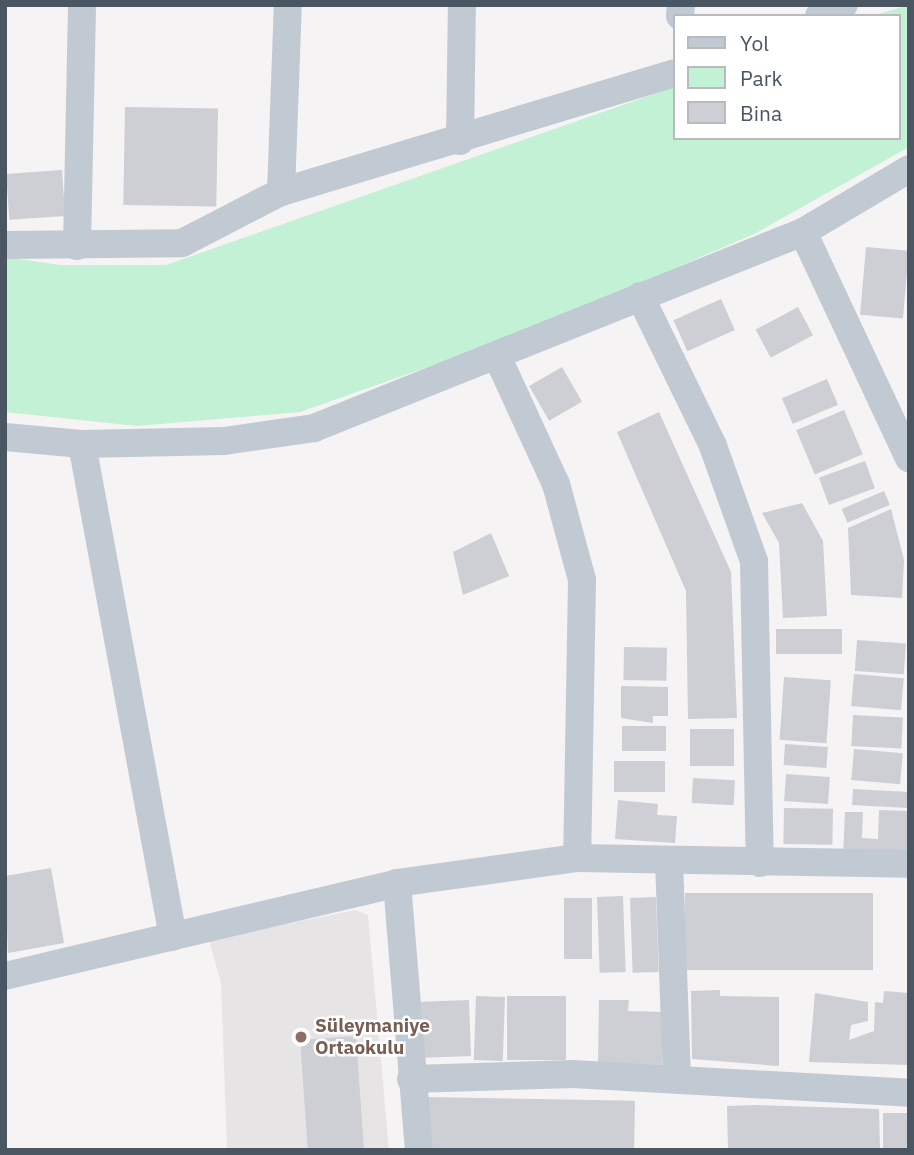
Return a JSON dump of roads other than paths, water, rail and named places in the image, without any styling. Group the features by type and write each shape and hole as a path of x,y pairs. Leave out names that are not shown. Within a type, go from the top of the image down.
{"street":[{"path":"77,246 82,5"},
{"path":"281,192 288,5"},
{"path":"460,141 462,5"},
{"path":"824,14 844,5"},
{"path":"5,245 182,243 281,192 460,141 673,73"},
{"path":"5,437 82,444 225,441 314,428 803,232 909,169"},
{"path":"803,232 909,458"},
{"path":"640,296 713,446 754,561 760,863"},
{"path":"497,356 556,484 582,580 577,858"},
{"path":"82,444 173,937"},
{"path":"5,976 397,883 577,858 909,864"},
{"path":"669,861 677,1080"},
{"path":"397,883 411,1079 419,1150"},
{"path":"411,1079 573,1074 909,1093"}],"place":[{"name":"Süleymaniye Ortaokulu","path":"301,1037"}]}
